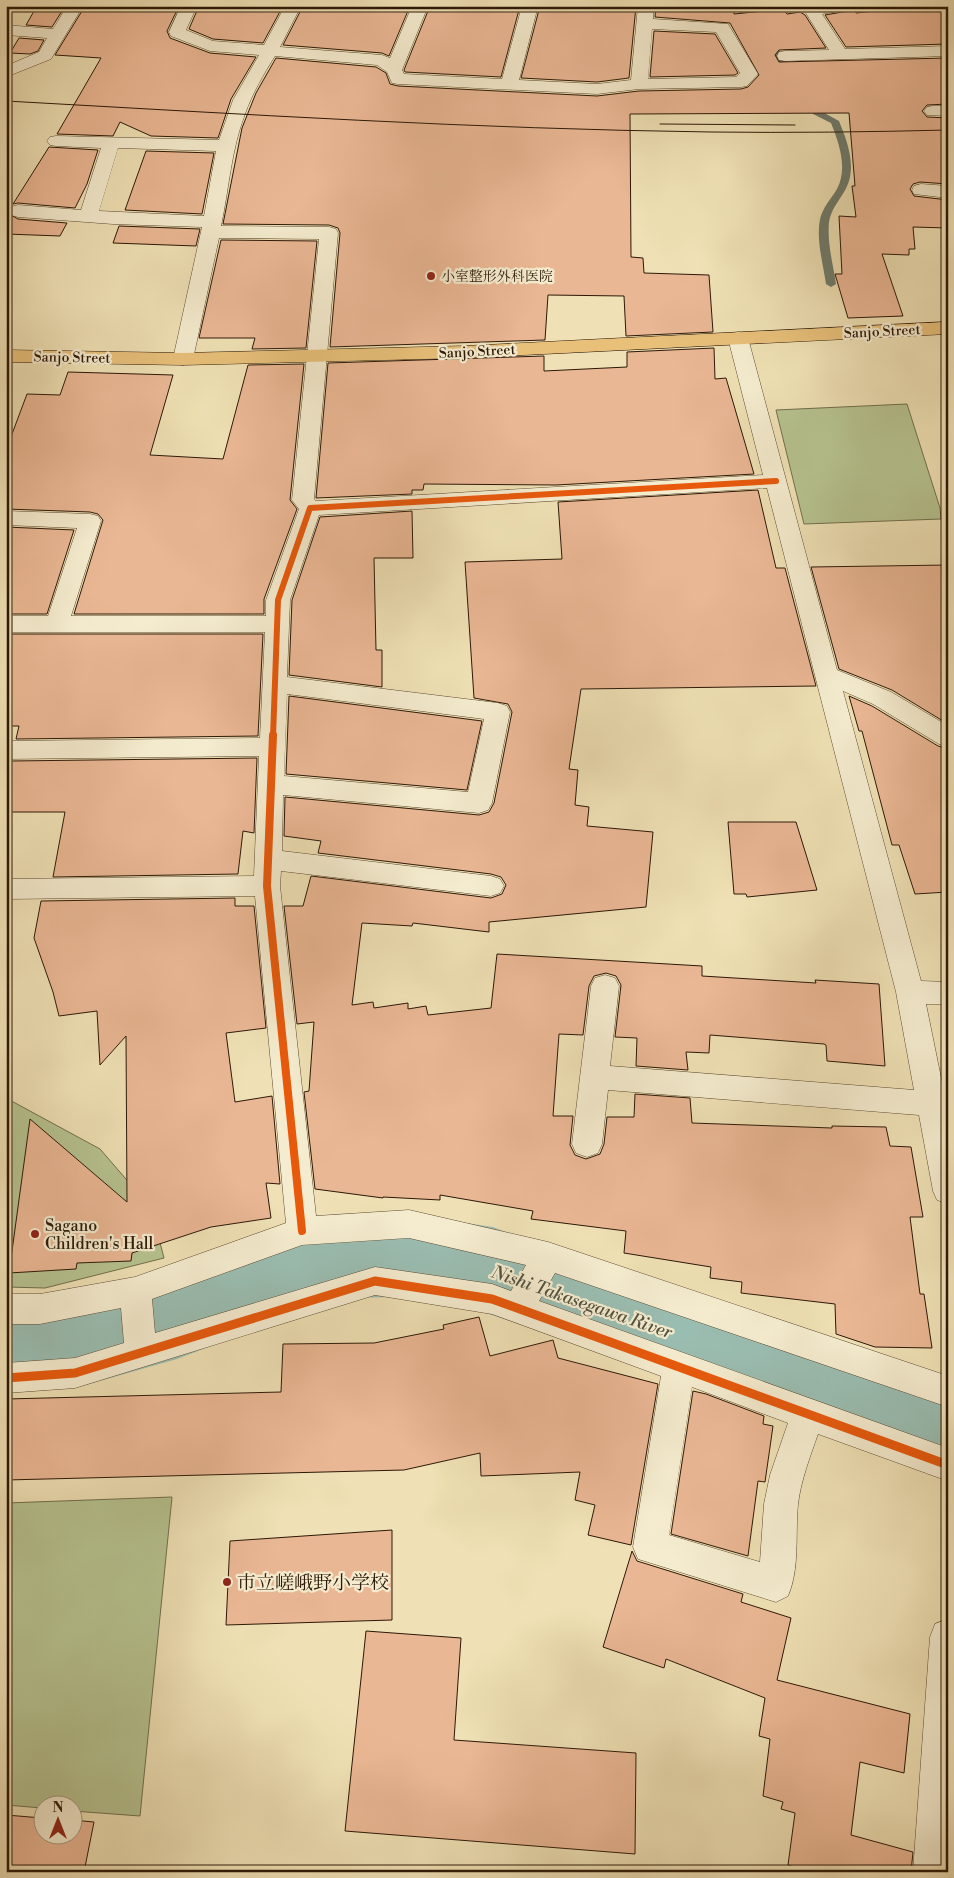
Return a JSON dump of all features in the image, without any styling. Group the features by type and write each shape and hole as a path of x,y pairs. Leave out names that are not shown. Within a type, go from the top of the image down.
{"main road":[{"name":"Sanjo Street","path":"6,356 183,359 317,357 464,352 948,328"}],"street":[{"path":"6,72 45,55 75,6"},
{"path":"189,6 177,32 210,46 382,60 394,70 398,79 597,88 639,84 741,82 749,74 722,27 644,24"},
{"path":"183,359 211,227 225,146 239,106 268,51 286,23 292,6"},
{"path":"394,70 420,6"},
{"path":"509,85 530,6"},
{"path":"639,84 646,6"},
{"path":"838,53 812,10 844,6"},
{"path":"6,30 58,34"},
{"path":"784,56 948,51"},
{"path":"56,141 225,146"},
{"path":"88,216 111,142"},
{"path":"921,190 948,192"},
{"path":"18,211 211,227 329,233 303,500 310,508"},
{"path":"738,338 910,992 948,1191"},
{"path":"310,508 776,481"},
{"path":"302,1231 267,886 278,600 310,508"},
{"path":"6,518 90,521 57,624"},
{"path":"6,624 277,624"},
{"path":"827,675 882,698 948,738"},
{"path":"271,784 480,803 498,712 275,684"},
{"path":"6,750 272,747"},
{"path":"268,859 491,886"},
{"path":"6,889 267,886"},
{"path":"588,1144 605,986"},
{"path":"910,992 948,993"},
{"path":"595,1077 932,1104"},
{"path":"6,1309 40,1309 135,1291 302,1231 409,1224 548,1256 948,1392"},
{"path":"518,1308 548,1256"},
{"path":"6,1378 75,1373 375,1281 492,1298 948,1465"},
{"path":"135,1291 140,1352"},
{"path":"679,1367 650,1547 776,1584 783,1494 787,1475 808,1414"},
{"path":"932,1872 948,1637"}],"green space":[{"path":"907,404 940,508 941,519 804,524 776,410"},
{"path":"6,1098 100,1149 151,1208 164,1258 45,1288 6,1287"},
{"path":"172,1497 140,1816 82,1812 82,1796 32,1796 32,1807 6,1805 6,1503"}],"building":[{"path":"37,6 65,6 52,27 26,25"},
{"path":"85,6 179,6 167,31 170,38 210,53 256,57 231,99 218,138 151,136 120,122 113,136 57,134 101,58 55,55"},
{"path":"199,6 283,6 263,43 213,39 189,29"},
{"path":"303,6 410,6 389,56 382,53 283,45"},
{"path":"430,6 520,6 501,77 405,72 404,70"},
{"path":"540,6 636,6 629,78 597,82 521,78"},
{"path":"656,6 734,7 734,14 783,9 787,14 800,12 805,15 826,48 779,50 775,55 779,62 948,58 948,104 927,105 922,111 927,117 948,118 948,184 920,182 913,184 910,189 914,196 948,200 948,228 913,227 915,249 909,249 909,255 882,254 903,316 848,318 835,274 842,274 839,216 856,217 852,186 855,186 849,113 630,114 631,257 643,258 644,273 709,275 713,332 626,336 624,296 548,295 545,340 330,347 340,233 338,228 329,225 223,224 242,128 256,93 276,58 376,67 386,73 390,84 398,86 597,96 639,91 741,89 748,87 759,75 730,23 655,17"},
{"path":"920,6 948,6 948,44 846,47 825,15 854,10 856,13"},
{"path":"654,31 715,34 738,73 735,75 650,77"},
{"path":"19,38 44,40 38,51 30,54 10,53"},
{"path":"49,147 98,150 87,184 75,208 13,204"},
{"path":"146,151 214,153 202,214 125,210"},
{"path":"9,214 18,219 67,223 60,236 6,234 6,220"},
{"path":"119,226 200,229 196,246 113,243"},
{"path":"221,240 317,241 306,348 252,349 255,338 199,338"},
{"path":"714,348 715,379 726,378 754,474 556,485 424,484 423,490 412,490 412,494 316,498 328,363 544,356 544,371 627,367 627,352"},
{"path":"304,364 290,500 297,509 264,599 264,614 74,614 103,520 98,514 90,512 6,509 6,450 27,394 60,395 68,372 173,375 150,455 223,459 248,365"},
{"path":"758,490 776,568 785,568 816,686 581,689 569,769 578,770 575,805 589,807 587,826 653,832 646,907 489,922 489,932 413,923 412,926 362,923 352,1005 373,1002 374,1008 408,1003 408,1009 426,1006 428,1015 491,1008 497,954 702,966 702,976 816,983 815,980 879,984 885,1066 827,1061 826,1045 824,1044 710,1035 709,1053 686,1052 688,1070 636,1066 637,1038 615,1037 621,985 616,976 606,973 594,976 589,986 583,1035 559,1034 553,1116 573,1116 570,1145 575,1155 586,1159 600,1154 604,1144 607,1117 634,1117 635,1094 690,1098 692,1123 832,1128 832,1126 886,1127 890,1146 911,1147 923,1217 910,1217 920,1294 924,1294 932,1348 875,1347 836,1334 835,1304 741,1293 742,1282 710,1278 711,1267 624,1253 626,1231 531,1219 533,1211 440,1195 440,1200 383,1198 315,1189 304,1092 309,1091 314,1022 297,1024 284,906 303,906 311,876 491,898 502,894 506,885 501,877 491,874 318,853 321,841 284,836 285,797 479,815 489,812 494,803 512,712 508,704 474,698 465,562 562,559 558,502"},
{"path":"412,511 413,558 374,558 376,650 382,650 382,687 289,675 292,600 320,517"},
{"path":"6,527 74,530 47,614 6,614"},
{"path":"948,565 948,724 892,690 839,669 811,567"},
{"path":"6,634 263,634 258,736 16,739 19,726 6,726"},
{"path":"289,696 482,721 467,790 286,774"},
{"path":"849,696 872,706 938,746 948,749 948,892 915,894 899,845 892,845 862,731 859,731"},
{"path":"257,758 254,833 243,831 238,874 53,877 65,812 6,812 6,784 11,761"},
{"path":"728,822 796,822 817,890 747,897 746,894 734,894"},
{"path":"235,898 235,906 254,906 266,1028 226,1033 235,1102 272,1096 280,1184 266,1183 271,1218 211,1227 132,1253 131,1261 77,1263 76,1269 9,1273 30,1119 127,1202 126,1036 100,1065 97,1011 59,1016 53,992 34,938 41,901"},
{"path":"479,1317 490,1356 553,1340 558,1358 658,1384 631,1545 588,1535 595,1505 575,1500 580,1472 481,1476 480,1453 404,1470 6,1480 6,1399 281,1392 283,1344 374,1343 444,1329 443,1325"},
{"path":"693,1391 764,1416 763,1424 773,1426 765,1482 758,1481 748,1556 671,1534"},
{"path":"392,1530 392,1620 226,1625 230,1541"},
{"path":"632,1551 637,1561 743,1594 741,1602 791,1618 777,1680 910,1714 904,1773 860,1762 851,1835 913,1852 911,1872 811,1872 788,1865 795,1813 781,1809 783,1802 763,1796 770,1739 759,1736 765,1698 666,1659 664,1668 603,1647"},
{"path":"366,1631 461,1638 454,1740 636,1753 635,1854 345,1831"},
{"path":"6,1815 32,1817 32,1846 82,1846 82,1821 94,1822 84,1872 6,1872"}],"waterway":[{"path":"739,6 751,25 788,66 794,76"},
{"path":"808,99 816,112 835,121 846,154 847,172 845,180 829,208 824,222 824,240 831,284"},
{"name":"Nishi Takasegawa River","path":"6,1343 75,1343 177,1315 335,1256 398,1255 493,1270 509,1279 574,1298 948,1426"}],"tram line":[{"path":"6,101 535,128 741,132 948,130"},
{"path":"660,124 795,125"}],"cycle path":[{"path":"302,1231 267,886 278,600 310,508 776,481"},
{"path":"6,1378 75,1373 375,1281 492,1299 948,1465"}],"place":[{"name":"小室整形外科医院","path":"431,276"},
{"name":"Sagano Children's Hall","path":"35,1234"},
{"name":"市立嵯峨野小学校","path":"227,1582"}]}
